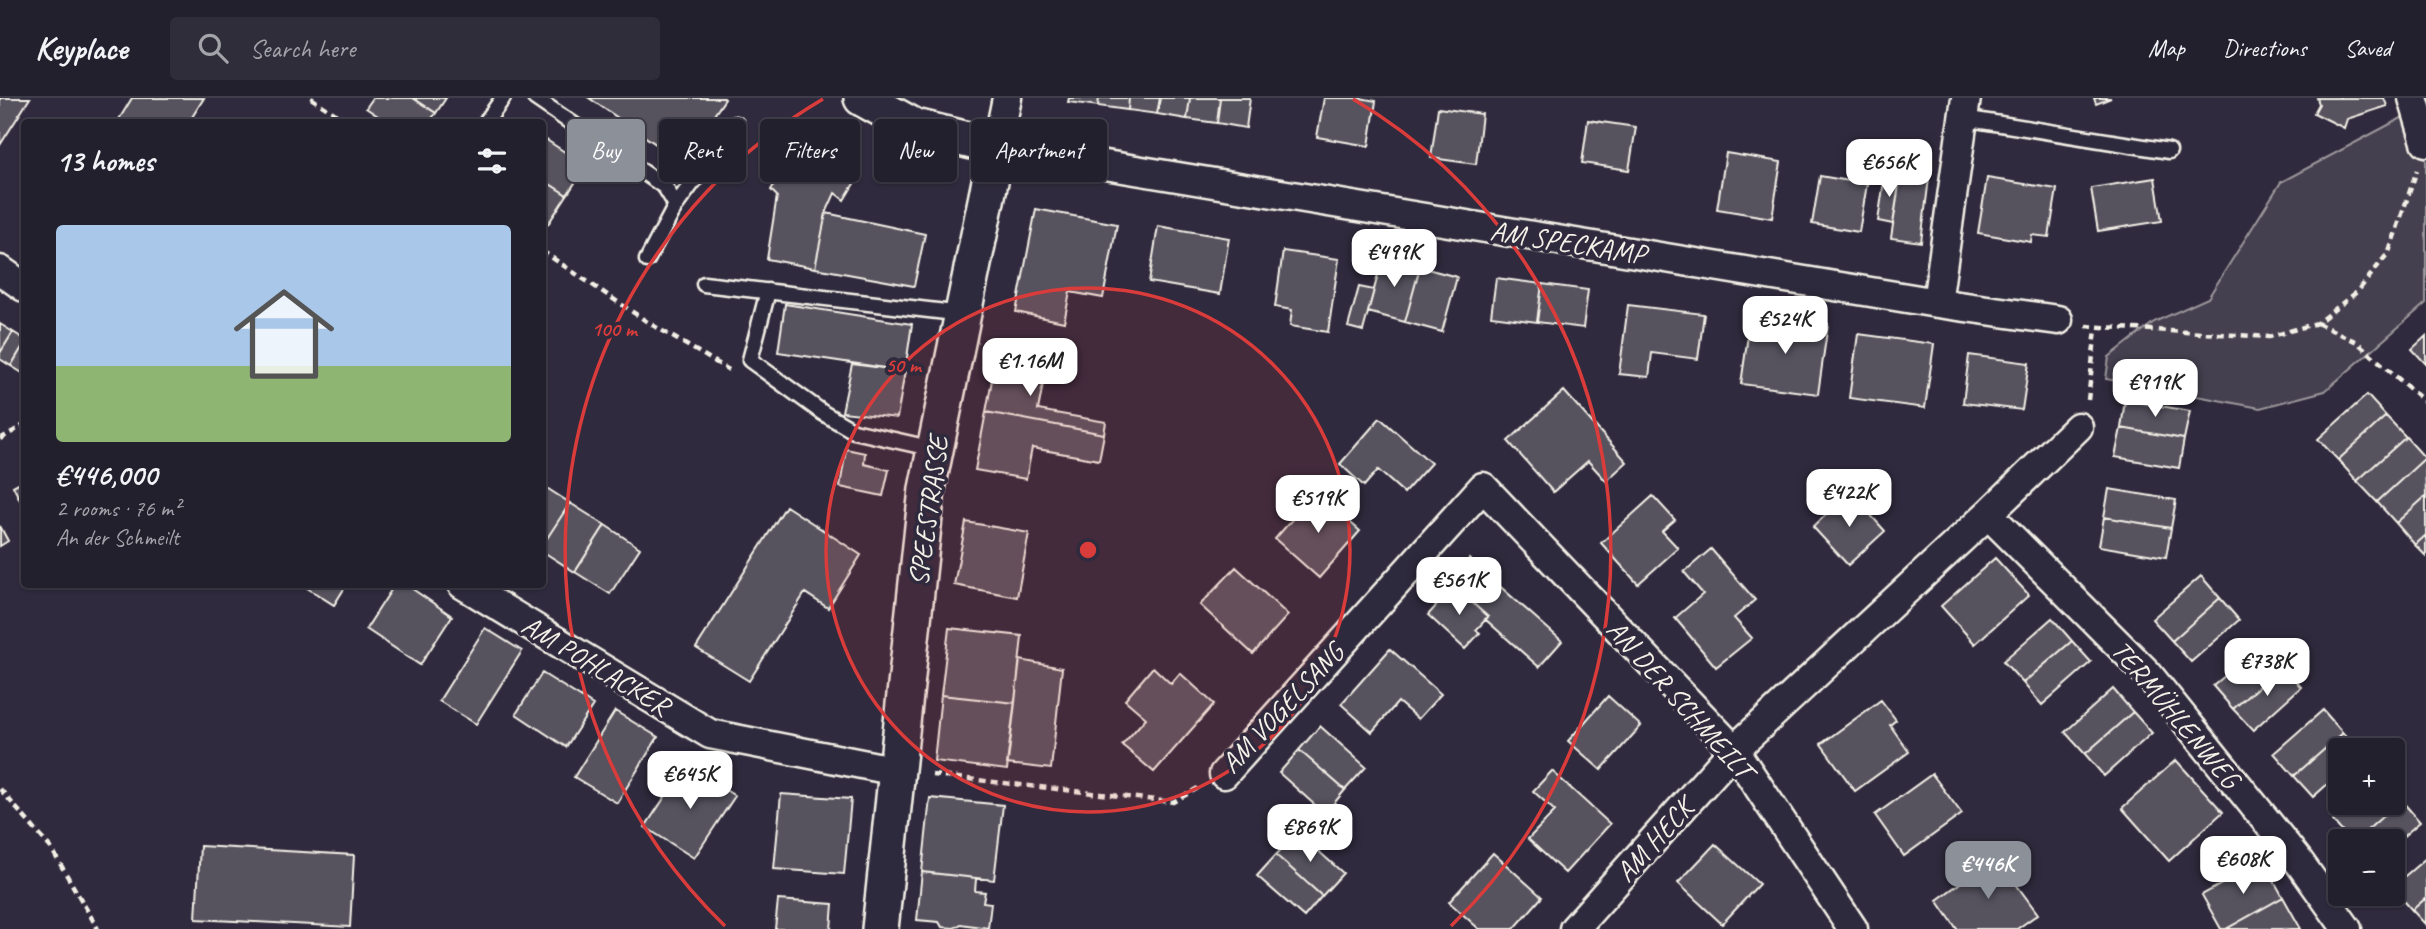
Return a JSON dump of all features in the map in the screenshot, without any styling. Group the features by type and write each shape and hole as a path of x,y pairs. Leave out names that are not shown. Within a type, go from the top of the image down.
{"street":[{"path":"862,98 915,127 971,141"},
{"name":"SPEESTRASSE","path":"1003,119 1007,98"},
{"path":"2413,98 2422,155"},
{"path":"1937,303 1964,108"},
{"name":"AM SPECKAMP","path":"1107,165 1937,303 2058,320"},
{"name":"SPEESTRASSE","path":"880,929 926,502 990,182"},
{"path":"0,270 21,284"},
{"path":"1734,750 2078,427"},
{"name":"AN DER SCHMEILT","path":"1483,487 1734,750 1853,929"},
{"name":"AM VOGELSANG","path":"1224,774 1483,487"},
{"name":"TERMÜHLENWEG","path":"1988,514 2148,674 2297,859 2347,929"},
{"name":"AM POHLACKER","path":"469,588 710,734 897,771"},
{"name":"AM HECK","path":"1574,929 1734,750"}],"lane":[{"path":"488,119 503,98"},
{"path":"538,100 665,187 676,205"},
{"path":"1964,108 2169,150"},
{"path":"647,260 676,205 693,182"},
{"path":"704,284 962,314"},
{"path":"768,291 750,360 823,413 854,431 936,449"}],"path":[{"path":"311,98 343,119"},
{"path":"2058,320 2096,329 2269,337 2317,323 2358,291 2389,252 2422,155"},
{"path":"2317,323 2357,342 2426,402"},
{"path":"2078,427 2090,393 2096,329"},
{"path":"0,439 21,427"},
{"name":"AM VOGELSANG","path":"897,771 1173,802 1224,774"},
{"path":"0,789 51,848 98,929"}],"shaded area":[{"path":"2426,105 2426,303 2325,391 2260,408 2106,379 2109,357 2154,322 2208,298 2281,182"}],"building":[{"path":"0,98 30,98 0,145"},
{"path":"132,98 204,98 191,119 119,119"},
{"path":"373,98 413,98 436,113 431,119 382,119 366,108"},
{"path":"413,98 446,98 436,113"},
{"path":"589,98 725,99 711,119 659,119 659,146 645,137 645,119 620,119"},
{"path":"1069,98 1099,98 1098,106 1068,102"},
{"path":"1099,98 1129,98 1128,110 1098,106"},
{"path":"1129,98 1160,98 1157,114 1128,110"},
{"path":"1160,98 1190,98 1187,119 1157,114"},
{"path":"1190,98 1220,98 1217,123 1187,119"},
{"path":"1220,98 1250,98 1246,128 1217,123"},
{"path":"1324,98 1376,101 1369,146 1317,137"},
{"path":"2094,98 2111,98 2096,104"},
{"path":"2317,98 2384,98 2387,106 2347,119 2344,128 2314,113 2319,104"},
{"path":"1438,108 1482,114 1476,164 1431,158"},
{"path":"1588,120 1636,127 1629,170 1582,163"},
{"path":"546,140 567,153 567,182 576,182 567,195 546,182"},
{"path":"1726,153 1781,162 1772,218 1717,209"},
{"path":"1902,165 1930,170 1921,242 1891,238"},
{"path":"1885,174 1900,177 1893,224 1878,221"},
{"path":"1820,176 1867,184 1859,232 1812,224"},
{"path":"1987,178 2057,189 2049,237 2032,235 2031,242 1978,233"},
{"path":"2155,178 2162,221 2098,231 2091,188"},
{"path":"546,182 567,195 548,224 546,223"},
{"path":"775,182 855,182 844,200 835,193 826,213 815,268 767,259 777,196 771,190"},
{"path":"1036,209 1117,224 1103,298 1070,292 1064,322 1016,312"},
{"path":"826,213 925,234 914,286 815,268"},
{"path":"1158,226 1229,238 1220,294 1149,282"},
{"path":"1283,251 1339,259 1328,332 1290,326 1292,310 1275,307"},
{"path":"1383,256 1420,267 1405,322 1368,312"},
{"path":"1420,267 1457,277 1442,332 1405,322"},
{"path":"1496,278 1542,284 1537,322 1491,316"},
{"path":"1542,284 1588,290 1583,328 1537,322"},
{"path":"1359,287 1374,290 1363,331 1348,327"},
{"path":"785,304 912,324 905,371 778,352"},
{"path":"1628,305 1704,314 1698,359 1652,353 1649,377 1619,374"},
{"path":"1783,319 1828,324 1818,394 1741,384 1750,321 1782,326"},
{"path":"0,324 13,332 0,353"},
{"path":"13,332 21,337 21,349 11,366 0,359 0,353"},
{"path":"1858,334 1934,344 1925,408 1849,398"},
{"path":"2426,336 2426,364 2412,349"},
{"path":"21,349 21,372 11,366"},
{"path":"1969,355 2029,363 2022,410 1963,403"},
{"path":"1007,361 1046,368 1038,410 1106,422 1104,434 986,412 994,369 1005,372"},
{"path":"852,364 905,371 897,418 842,412"},
{"path":"1564,391 1627,462 1606,481 1588,461 1553,492 1508,441"},
{"path":"2367,395 2386,416 2338,460 2318,439"},
{"path":"2125,400 2190,411 2184,439 2121,428"},
{"path":"986,412 1104,434 1099,460 1032,448 1026,479 975,470"},
{"path":"2386,416 2406,437 2357,481 2338,460"},
{"path":"1380,418 1431,463 1404,493 1378,470 1364,486 1340,464"},
{"path":"2121,428 2184,439 2179,468 2115,457"},
{"path":"2406,437 2425,458 2377,502 2357,481"},
{"path":"846,449 865,453 864,464 889,470 883,496 840,487"},
{"path":"2425,458 2426,496 2396,523 2377,502"},
{"path":"21,482 21,502 13,486"},
{"path":"546,488 570,503 546,540"},
{"path":"2109,489 2176,500 2171,528 2104,517"},
{"path":"1316,492 1360,531 1319,578 1275,539"},
{"path":"1850,492 1885,531 1848,565 1813,527"},
{"path":"1653,496 1675,520 1662,531 1678,548 1638,584 1601,543"},
{"path":"2426,496 2426,535 2415,545 2396,523"},
{"path":"570,503 605,525 575,572 546,554 546,540"},
{"path":"786,506 861,555 828,608 805,593 749,681 696,648"},
{"path":"2104,517 2171,528 2166,557 2099,546"},
{"path":"966,522 1029,533 1017,597 954,585"},
{"path":"605,525 640,548 610,594 575,572"},
{"path":"0,526 8,541 0,546"},
{"path":"2426,535 2426,556 2415,545"},
{"path":"1711,549 1755,600 1734,618 1752,638 1716,667 1675,618 1703,594 1684,572"},
{"path":"1995,558 2029,595 1975,644 1941,606"},
{"path":"1469,559 1562,641 1539,667 1485,619 1488,617 1450,583"},
{"path":"1236,567 1288,615 1253,654 1200,605"},
{"path":"2201,576 2220,598 2172,641 2152,619"},
{"path":"1454,586 1488,617 1476,630 1480,633 1465,649 1428,615"},
{"path":"307,588 345,588 334,605"},
{"path":"392,588 411,588 452,616 420,665 366,629"},
{"path":"2220,598 2239,620 2191,662 2172,641"},
{"path":"2052,618 2072,641 2023,683 2003,661"},
{"path":"485,628 522,651 476,724 439,701"},
{"path":"949,628 1022,636 1015,703 941,695"},
{"path":"2072,641 2091,662 2042,705 2023,683"},
{"path":"2262,644 2282,666 2233,709 2213,686"},
{"path":"1390,649 1441,694 1418,719 1398,702 1372,732 1341,704"},
{"path":"1020,660 1062,668 1051,769 1007,764"},
{"path":"2282,666 2301,687 2253,730 2233,709"},
{"path":"1153,667 1171,684 1180,673 1214,704 1154,772 1122,745 1146,718 1125,700"},
{"path":"542,673 593,705 566,747 516,714"},
{"path":"2113,689 2133,712 2085,754 2065,732"},
{"path":"941,695 1015,703 1007,770 934,761"},
{"path":"1608,696 1641,726 1601,770 1568,741"},
{"path":"1881,700 1896,720 1890,725 1909,752 1855,791 1821,744"},
{"path":"2323,710 2343,733 2337,738 2328,738 2328,746 2294,776 2274,753"},
{"path":"615,711 658,737 617,803 574,777"},
{"path":"2133,712 2152,733 2104,776 2085,754"},
{"path":"1320,726 1366,767 1345,790 1299,750"},
{"path":"2328,746 2328,784 2313,797 2294,776"},
{"path":"1299,750 1345,790 1325,814 1279,773"},
{"path":"2176,760 2223,812 2169,861 2122,808"},
{"path":"686,765 735,796 694,858 645,827"},
{"path":"1552,771 1610,824 1565,873 1528,839 1555,811 1533,791"},
{"path":"1932,774 1962,814 1904,856 1875,815"},
{"path":"781,794 851,799 844,874 774,869"},
{"path":"930,798 1003,805 994,880 922,872"},
{"path":"2405,805 2420,822 2405,835 2405,829 2369,829 2384,815 2405,815"},
{"path":"2339,815 2384,815 2369,829 2340,829 2333,821"},
{"path":"1297,832 1343,873 1322,896 1276,855"},
{"path":"1715,844 1759,884 1722,924 1678,883"},
{"path":"200,846 354,855 350,927 196,919"},
{"path":"1493,853 1542,897 1514,929 1479,929 1449,902"},
{"path":"1276,855 1322,896 1304,917 1257,876"},
{"path":"1996,857 2038,914 2017,929 1957,929 1937,900"},
{"path":"2426,858 2426,898 2412,910 2405,902 2405,876"},
{"path":"2263,861 2283,897 2226,929 2221,929 2202,895"},
{"path":"922,872 985,879 976,879 975,891 985,892 983,902 991,903 988,928 961,924 954,928 942,927 939,922 917,920"},
{"path":"2283,897 2301,929 2226,929"},
{"path":"2426,898 2426,925 2412,910"},
{"path":"778,900 833,904 831,929 775,929"}]}
